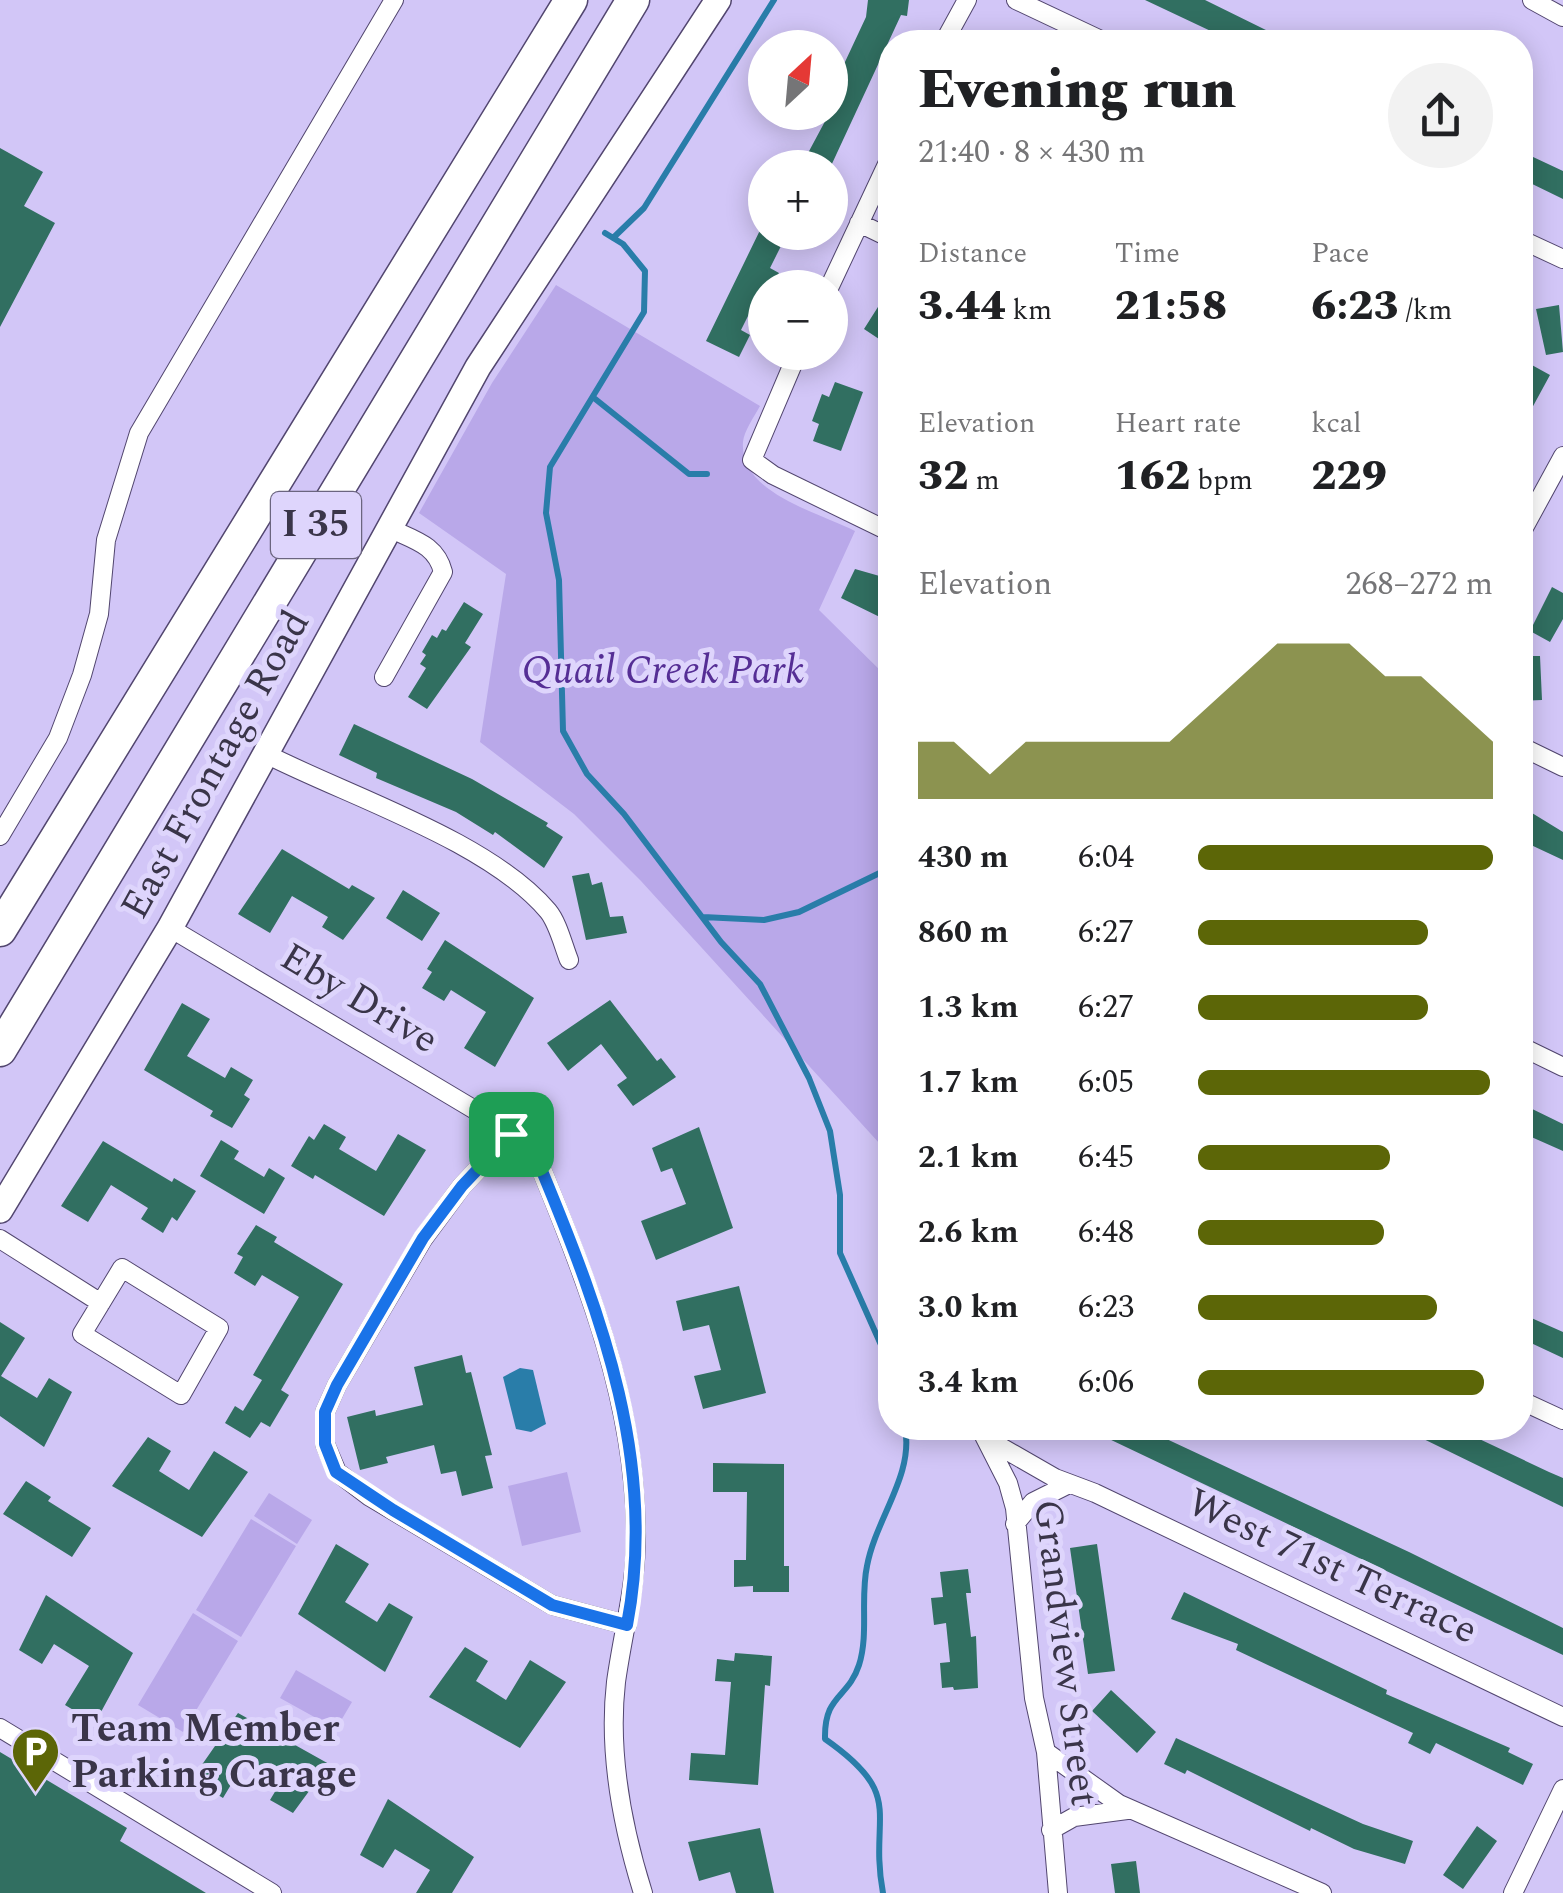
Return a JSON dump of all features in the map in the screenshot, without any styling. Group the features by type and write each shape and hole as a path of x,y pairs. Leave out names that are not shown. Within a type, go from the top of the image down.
{"highway":[{"name":"I 35","path":"0,930 570,0"},
{"name":"I 35","path":"0,1050 633,0"}],"street":[{"path":"0,836 58,738 82,675 98,614 106,540 139,433 394,0"},
{"name":"East Frontage Road","path":"0,1210 170,928 503,325 718,0"},
{"path":"951,30 967,0"},
{"path":"1016,0 1079,30"},
{"path":"1532,0 1563,16"},
{"path":"837,270 878,184"},
{"path":"859,224 878,233"},
{"path":"1533,245 1563,260"},
{"path":"790,370 752,460 773,475 878,526"},
{"path":"1533,511 1563,456"},
{"path":"384,677 443,572 439,555 389,528"},
{"path":"1533,752 1563,767"},
{"path":"266,754 462,848 499,871 550,913 569,960"},
{"name":"Eby Drive","path":"170,928 511,1134 526,1146 542,1171 618,1379 634,1462 634,1586 616,1687 616,1775 643,1893"},
{"path":"1533,1052 1563,1066"},
{"path":"511,1134 462,1186 423,1238 337,1385 325,1412 325,1444 336,1472 393,1510 552,1605 627,1625"},
{"path":"0,1239 101,1303"},
{"path":"122,1268 220,1328 181,1394 82,1334 101,1303 122,1268"},
{"path":"1533,1406 1563,1420"},
{"name":"Grandview Street","path":"987,1440 1008,1483 1015,1524 1034,1698 1046,1752 1058,1893"},
{"name":"West 71st Terrace","path":"996,1440 1069,1484 1563,1716"},
{"path":"1015,1524 1033,1502 1069,1484"},
{"path":"0,1728 272,1893"},
{"path":"1046,1752 1095,1790 1134,1810 1322,1893"},
{"path":"1513,1893 1563,1789"},
{"path":"1052,1830 1074,1817 1134,1810"}],"green space":[{"name":"Quail Creek Park","path":"556,285 760,406 743,442 745,460 754,475 767,488 802,508 855,531 819,610 878,668 878,1142 641,881 574,814 480,742 506,574 419,513 492,383"},
{"path":"567,1472 581,1532 522,1546 508,1486"},
{"path":"269,1493 312,1520 297,1544 254,1516"},
{"path":"251,1519 296,1546 241,1637 196,1610"},
{"path":"193,1613 238,1641 183,1732 138,1705"},
{"path":"296,1670 352,1702 336,1729 280,1698"}],"water":[{"path":"520,1368 533,1370 546,1424 531,1432 516,1429 503,1377"}],"building":[{"path":"868,0 909,0 907,16 901,15 894,30 878,30 878,65 848,129 848,56 866,17"},
{"path":"1145,0 1205,0 1266,30 1209,30"},
{"path":"820,130 848,130 838,150 810,150"},
{"path":"0,148 43,172 24,206 55,223 0,327"},
{"path":"1533,157 1563,171 1563,199 1533,184"},
{"path":"750,250 779,250 770,268 774,270 748,270 748,316 741,330 748,334 748,339 739,357 706,341"},
{"path":"1559,305 1563,352 1546,355 1536,309"},
{"path":"878,307 878,338 864,329"},
{"path":"1533,366 1550,375 1533,406"},
{"path":"835,382 863,392 841,451 813,441 819,424 812,421 822,394 829,397"},
{"path":"855,569 878,576 878,616 841,598"},
{"path":"1552,587 1563,593 1563,619 1550,642 1533,633"},
{"path":"464,602 483,614 465,643 471,647 427,709 408,697 426,668 420,664 426,655 422,652 432,635 437,638 442,629 446,631"},
{"path":"1533,656 1540,656 1542,700 1533,700"},
{"path":"354,724 472,779 548,823 546,826 563,837 544,868 495,832 493,835 456,812 376,778 377,773 339,755"},
{"path":"1533,814 1563,832 1563,860 1533,846"},
{"path":"282,849 349,889 352,885 375,898 343,940 322,927 328,917 292,896 270,933 238,914"},
{"path":"589,873 592,885 602,882 610,917 623,916 627,933 586,940 572,876"},
{"path":"403,890 440,913 422,941 386,918"},
{"path":"445,940 534,998 495,1067 464,1048 486,1012 451,990 444,1001 422,988 432,972 427,969"},
{"path":"610,1000 657,1061 661,1058 676,1077 633,1106 617,1085 627,1078 601,1044 568,1071 547,1043"},
{"path":"182,1003 210,1019 187,1056 225,1078 231,1067 253,1080 244,1095 250,1099 232,1128 210,1116 213,1111 144,1070"},
{"path":"1533,1109 1563,1124 1563,1151 1533,1138"},
{"path":"324,1124 346,1137 339,1149 376,1171 398,1134 426,1150 384,1216 315,1175 313,1179 291,1166 309,1136 314,1140"},
{"path":"699,1127 733,1228 656,1260 641,1221 686,1204 672,1168 661,1172 652,1148"},
{"path":"221,1140 239,1151 234,1159 264,1177 269,1168 285,1178 264,1214 200,1176"},
{"path":"103,1141 172,1182 174,1178 196,1191 177,1221 172,1217 163,1233 141,1219 148,1208 111,1185 88,1222 61,1206"},
{"path":"256,1225 277,1237 274,1242 343,1284 281,1390 289,1395 270,1427 261,1422 250,1438 225,1423 235,1406 243,1411 262,1380 253,1375 299,1297 262,1275 255,1286 234,1273 243,1257 237,1254"},
{"path":"739,1286 766,1393 703,1409 694,1376 721,1370 709,1325 683,1331 676,1301"},
{"path":"1533,1319 1563,1332 1563,1358 1533,1344"},
{"path":"0,1322 25,1338 1,1376 37,1398 49,1378 72,1392 44,1447 0,1416"},
{"path":"462,1355 466,1373 471,1372 492,1455 485,1456 493,1488 462,1496 456,1471 441,1474 434,1445 386,1457 388,1463 360,1470 347,1417 375,1410 376,1416 423,1405 414,1367"},
{"path":"148,1437 171,1451 159,1471 189,1490 214,1451 248,1472 202,1537 112,1486"},
{"path":"1111,1440 1169,1440 1409,1552 1563,1628 1563,1655"},
{"path":"1426,1440 1482,1440 1563,1478 1563,1507"},
{"path":"713,1463 784,1464 784,1566 789,1566 789,1592 753,1592 753,1586 734,1587 734,1560 746,1560 747,1492 713,1492"},
{"path":"26,1481 51,1497 48,1501 91,1528 72,1557 3,1514"},
{"path":"336,1544 369,1564 345,1602 377,1622 389,1603 413,1617 385,1672 298,1614"},
{"path":"1097,1544 1115,1671 1088,1674 1070,1548"},
{"path":"968,1569 971,1593 966,1593 971,1637 976,1636 978,1688 942,1688 940,1663 950,1662 946,1623 934,1625 931,1598 943,1597 940,1572"},
{"path":"1184,1592 1387,1690 1386,1694 1510,1748 1508,1752 1533,1764 1523,1785 1436,1743 1430,1754 1408,1743 1413,1733 1236,1650 1238,1644 1171,1619"},
{"path":"46,1595 133,1653 95,1723 65,1705 89,1666 54,1644 42,1664 19,1650"},
{"path":"465,1647 488,1661 476,1681 506,1700 530,1660 566,1682 520,1748 429,1697"},
{"path":"735,1653 772,1656 770,1686 765,1685 758,1785 689,1780 691,1753 725,1755 731,1682 715,1681 717,1659 734,1661"},
{"path":"1111,1690 1156,1732 1137,1753 1092,1711"},
{"path":"238,1713 329,1764 293,1813 270,1800 282,1780 247,1758 223,1798 192,1779"},
{"path":"1176,1738 1363,1824 1413,1841 1405,1864 1354,1849 1311,1828 1310,1831 1187,1770 1185,1774 1164,1764"},
{"name":"Team Member Parking Carage","path":"0,1752 127,1828 120,1841 206,1893 0,1893"},
{"path":"388,1799 474,1857 452,1893 416,1893 430,1870 395,1849 383,1868 360,1855"},
{"path":"1477,1826 1497,1841 1463,1889 1443,1875"},
{"path":"760,1828 774,1893 736,1893 730,1872 699,1881 688,1842"},
{"path":"1136,1861 1140,1893 1115,1893 1111,1864"}],"waterway":[{"path":"613,238 644,208 774,0"},
{"path":"605,233 623,244 645,271 644,312 550,467 546,513 559,580 563,731 587,774 624,814 721,942 760,984 809,1078 830,1131 840,1195 840,1253 878,1338"},
{"path":"594,398 689,474 707,474"},
{"path":"703,917 764,920 799,912 878,874"},
{"path":"883,1893 876,1792 851,1759 825,1739 828,1713 859,1665 867,1566 899,1480 906,1440"}],"place":[{"name":"Team Member Parking Carage","path":"36,1794"}],"route":[{"path":"511,1134 526,1146 542,1171 572,1244 618,1379 634,1462 634,1586 627,1625 552,1605 393,1510 336,1472 325,1444 325,1412 337,1385 423,1238 462,1186 511,1134"}]}
